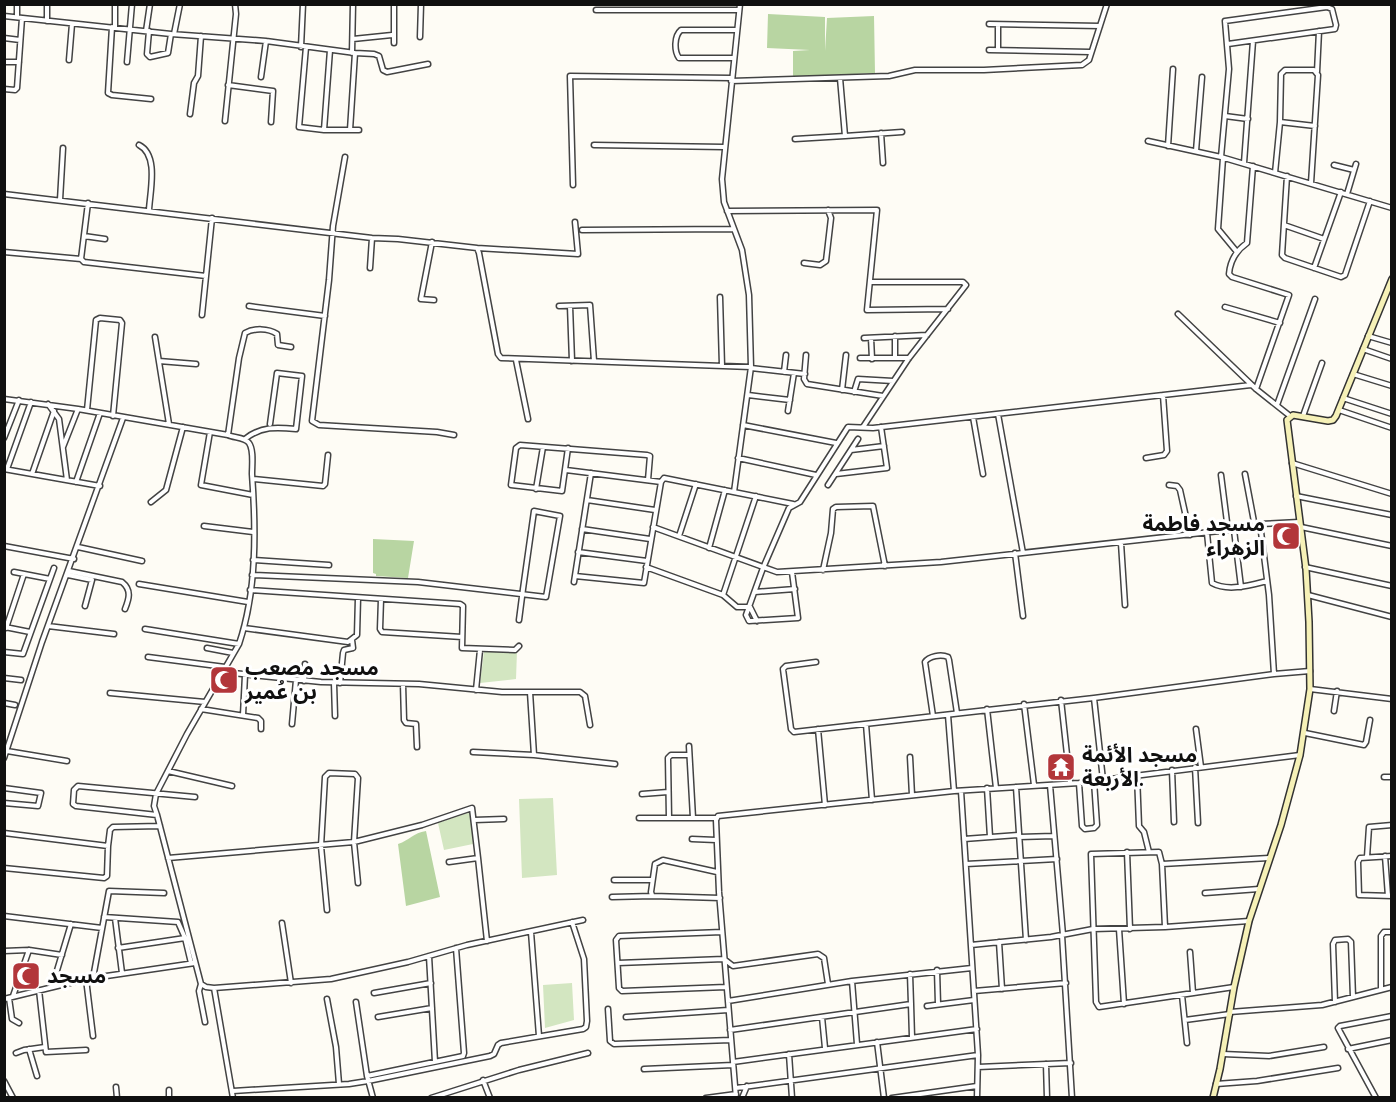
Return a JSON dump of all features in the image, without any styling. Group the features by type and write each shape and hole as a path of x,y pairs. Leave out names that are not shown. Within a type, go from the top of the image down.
{"street":[{"path":"4,89 17,89 20,18 17,4"},
{"path":"47,4 47,21"},
{"path":"115,4 108,93 151,99"},
{"path":"127,62 132,4"},
{"path":"150,4 147,31 147,54 150,57 168,53 180,4"},
{"path":"225,121 236,14 235,4"},
{"path":"303,4 304,47 299,125 301,128 324,130 359,130"},
{"path":"350,130 354,53 353,4"},
{"path":"394,4 394,43"},
{"path":"420,37 421,4"},
{"path":"573,185 570,76 731,79 840,78 889,76 915,70 1082,65 1089,60 1107,4"},
{"path":"596,10 740,7 722,179 727,211 739,241 746,268 751,368 734,492"},
{"path":"1228,44 1336,28 1330,7 1225,23 1230,60 1218,229 1237,252"},
{"path":"4,16 172,34 266,41 378,56 383,70 387,72 428,64"},
{"path":"69,60 72,24"},
{"path":"988,24 1100,26"},
{"path":"998,24 998,50"},
{"path":"734,58 679,58 676,38 681,30 737,30"},
{"path":"1311,183 1319,32"},
{"path":"353,39 392,35"},
{"path":"190,114 194,82 198,76 201,36"},
{"path":"4,38 20,40"},
{"path":"261,77 266,41"},
{"path":"1244,164 1253,41"},
{"path":"324,130 330,50"},
{"path":"989,50 1090,52"},
{"path":"4,62 19,62"},
{"path":"1168,146 1173,69"},
{"path":"1275,172 1282,72 1285,70 1317,72"},
{"path":"1196,151 1202,77"},
{"path":"840,78 845,136"},
{"path":"228,85 273,91 271,122"},
{"path":"1225,116 1248,119"},
{"path":"1280,122 1315,126"},
{"path":"795,139 902,132"},
{"path":"881,133 883,163"},
{"path":"1148,141 1275,172 1392,208"},
{"path":"139,145 146,151 150,161 149,210"},
{"path":"594,145 724,147"},
{"path":"60,200 63,148"},
{"path":"345,157 311,417 314,423 454,435"},
{"path":"1347,194 1356,164"},
{"path":"1334,165 1354,170"},
{"path":"1253,166 1247,243 1237,252 1229,271 1232,277 1289,295 1256,389"},
{"path":"1287,176 1282,255 1341,277 1345,275 1370,201"},
{"path":"1314,268 1341,192"},
{"path":"4,194 372,238 576,254 579,251 574,222"},
{"path":"81,259 88,203"},
{"path":"804,263 820,265 826,261 831,218 827,209"},
{"path":"727,211 877,210 868,311 948,309"},
{"path":"202,315 212,218"},
{"path":"1284,225 1324,239"},
{"path":"582,230 733,228"},
{"path":"84,236 105,239"},
{"path":"370,268 372,238"},
{"path":"432,242 421,299 434,300"},
{"path":"477,248 498,354 501,358 722,366 805,374"},
{"path":"4,252 81,259 84,262 206,276"},
{"path":"1178,314 1251,385 1290,416 1328,421 1333,420 1339,410 1362,348 1392,279"},
{"path":"862,428 909,358 965,287 965,283 870,282"},
{"path":"720,297 722,366"},
{"path":"1277,405 1314,299"},
{"path":"559,306 590,305 594,361"},
{"path":"249,306 325,316"},
{"path":"570,306 573,361"},
{"path":"1225,307 1280,323"},
{"path":"87,410 96,320 99,318 120,320 122,323 113,416"},
{"path":"228,435 239,358 245,333 252,330 271,331 277,334 278,345 291,347"},
{"path":"864,338 927,335"},
{"path":"895,336 895,358"},
{"path":"1368,336 1392,343"},
{"path":"155,337 156,356 159,361 169,424"},
{"path":"871,338 872,358"},
{"path":"1362,348 1392,359"},
{"path":"806,355 807,384 883,396"},
{"path":"842,390 846,355"},
{"path":"784,372 786,356"},
{"path":"860,358 909,358"},
{"path":"516,360 528,419"},
{"path":"159,361 196,364"},
{"path":"1303,416 1322,363"},
{"path":"4,399 87,410 247,439 265,428 296,429 302,376 277,373 270,424"},
{"path":"788,411 794,373"},
{"path":"1352,373 1392,386"},
{"path":"854,392 858,380 894,381"},
{"path":"575,576 644,583 655,510 661,479 664,478 793,504 800,502 848,427 881,427 1251,385"},
{"path":"748,395 790,400"},
{"path":"1146,458 1164,455 1167,451 1163,395"},
{"path":"1343,398 1392,414"},
{"path":"4,438 18,400"},
{"path":"31,402 6,469 100,486"},
{"path":"48,404 59,419 67,480"},
{"path":"63,448 78,409"},
{"path":"1339,410 1392,428"},
{"path":"32,474 54,411"},
{"path":"76,482 100,413"},
{"path":"998,414 1023,553"},
{"path":"1213,1098 1249,921 1281,825 1300,755 1310,689 1305,567 1287,425 1290,416"},
{"path":"973,417 983,474"},
{"path":"4,759 48,626 123,418"},
{"path":"743,425 836,443"},
{"path":"151,502 165,490 183,427"},
{"path":"836,474 887,468 881,427"},
{"path":"210,432 201,485 253,495"},
{"path":"193,963 154,806 156,795 168,771 238,644 244,628 253,560 253,478 251,447 247,439"},
{"path":"828,485 858,439"},
{"path":"568,448 562,491 511,485 516,448 520,445 568,448 647,455 650,458 648,480"},
{"path":"851,450 884,446"},
{"path":"536,489 543,447"},
{"path":"253,478 323,486 328,455"},
{"path":"738,458 816,476"},
{"path":"1292,463 1392,494"},
{"path":"566,470 661,482"},
{"path":"574,582 591,473"},
{"path":"1245,474 1254,527"},
{"path":"1221,475 1228,530"},
{"path":"679,537 696,484"},
{"path":"1169,486 1177,486 1180,490 1190,535"},
{"path":"709,548 725,490"},
{"path":"723,595 756,496"},
{"path":"1296,496 1392,515"},
{"path":"587,500 655,510"},
{"path":"792,572 799,616 797,619 749,621 746,615 763,568 789,508 793,504"},
{"path":"823,570 831,533 832,509 836,507 873,506 885,566"},
{"path":"252,575 418,582 523,594 546,597 560,516 534,511 523,594 519,620"},
{"path":"1260,524 1274,674"},
{"path":"653,527 774,572 942,562 1234,530 1260,524 1300,525 1392,546"},
{"path":"204,526 253,532"},
{"path":"582,529 650,539"},
{"path":"1234,530 1241,587"},
{"path":"1208,533 1212,583 1219,586 1241,587 1267,581"},
{"path":"1121,543 1125,606"},
{"path":"4,546 74,559"},
{"path":"78,547 142,561"},
{"path":"578,552 646,564 723,595 736,607 750,607"},
{"path":"1015,553 1023,616"},
{"path":"253,560 330,565"},
{"path":"1305,567 1392,586"},
{"path":"4,652 23,654 54,568"},
{"path":"14,572 50,579"},
{"path":"68,573 92,580 85,606"},
{"path":"68,573 122,582 129,592 125,609"},
{"path":"24,574 5,627 30,633"},
{"path":"139,584 248,602"},
{"path":"755,592 795,589"},
{"path":"250,590 462,604 462,648 515,650 519,646"},
{"path":"1307,595 1392,617"},
{"path":"244,628 343,642 352,640 357,635 358,598"},
{"path":"381,599 380,629 382,632 462,637"},
{"path":"48,626 114,634"},
{"path":"145,628 238,644"},
{"path":"340,683 343,653 344,650 353,648 352,640"},
{"path":"207,648 233,653"},
{"path":"476,690 480,650"},
{"path":"933,716 925,662 930,658 943,655 949,660 957,713"},
{"path":"148,657 245,675 304,681 583,693 587,702 590,724"},
{"path":"816,662 786,666 783,669 792,731 948,715 1311,671"},
{"path":"304,681 305,664"},
{"path":"243,715 245,675"},
{"path":"4,678 21,680"},
{"path":"292,724 296,680"},
{"path":"334,683 335,716"},
{"path":"403,684 404,720 406,723 416,724 417,747"},
{"path":"1310,689 1392,699"},
{"path":"1334,711 1337,691"},
{"path":"530,692 534,755"},
{"path":"110,693 205,702"},
{"path":"1094,698 1103,780"},
{"path":"1061,700 1070,782"},
{"path":"4,703 15,705"},
{"path":"1024,704 1034,785"},
{"path":"201,709 260,720 261,729"},
{"path":"987,709 996,788"},
{"path":"948,715 954,791"},
{"path":"1305,733 1364,745 1370,720"},
{"path":"866,724 872,800"},
{"path":"818,729 825,805"},
{"path":"1196,729 1201,766"},
{"path":"689,746 693,818"},
{"path":"7,751 67,761"},
{"path":"474,752 534,755 615,764"},
{"path":"669,818 668,758 671,755 689,755"},
{"path":"639,818 717,818 912,795 1079,783 1300,755"},
{"path":"910,757 912,795"},
{"path":"1195,767 1198,823"},
{"path":"1172,770 1174,822"},
{"path":"168,771 232,786"},
{"path":"327,910 321,846 325,777 329,773 355,774 358,778 354,842 358,883"},
{"path":"1137,775 1139,826 1144,832 1149,852"},
{"path":"1384,777 1392,777"},
{"path":"1079,783 1082,826 1085,829 1094,828 1097,825 1094,781"},
{"path":"1050,785 1066,983 1072,1098"},
{"path":"157,815 76,806 73,804 74,790 78,786 195,797"},
{"path":"1016,787 1026,940"},
{"path":"4,788 41,794 38,806 4,803"},
{"path":"987,788 990,837"},
{"path":"960,791 977,1029 977,1098"},
{"path":"642,794 668,792"},
{"path":"168,858 354,842 422,825 470,808 473,810 487,941"},
{"path":"706,1098 736,1096 722,932 716,840 717,818"},
{"path":"474,820 504,819"},
{"path":"1367,856 1369,827 1392,825"},
{"path":"4,868 104,878 107,876 108,846 110,830 113,827 160,826"},
{"path":"4,833 108,846"},
{"path":"964,839 1054,836"},
{"path":"693,839 716,840"},
{"path":"1128,852 1130,928"},
{"path":"1165,927 1162,864 1159,852 1091,854 1097,1005 1102,1008 1234,987"},
{"path":"1385,856 1390,896 1359,896 1358,862 1360,858 1367,856 1385,856 1392,856"},
{"path":"449,862 477,858"},
{"path":"1162,864 1269,858"},
{"path":"966,864 1057,859"},
{"path":"653,896 651,892 655,864 663,860 718,872"},
{"path":"614,880 652,880"},
{"path":"1205,893 1259,889"},
{"path":"93,978 110,891 164,893"},
{"path":"612,897 720,898"},
{"path":"4,916 102,928"},
{"path":"104,917 174,920 181,925 201,984 199,991 205,1022"},
{"path":"115,918 122,973"},
{"path":"201,984 214,988 331,979 583,920"},
{"path":"971,945 1062,935 1093,928 1165,927 1249,921"},
{"path":"233,1091 368,1081 490,1056 501,1043 583,1029 587,1025 584,959 572,922"},
{"path":"282,923 291,983"},
{"path":"52,987 71,924"},
{"path":"1119,929 1124,1004"},
{"path":"531,932 539,1036"},
{"path":"722,932 619,936 616,940 619,988 622,991 726,987"},
{"path":"1382,990 1381,936 1384,932 1392,932"},
{"path":"118,948 185,938"},
{"path":"1335,1002 1333,944 1335,940 1348,939 1351,942 1353,997"},
{"path":"999,942 1002,988"},
{"path":"367,1076 459,1058 464,1053 456,948"},
{"path":"4,951 29,950 63,955"},
{"path":"19,1023 12,1019 8,998 29,950"},
{"path":"1190,952 1193,993"},
{"path":"618,963 724,959 733,966 821,954 824,958 828,984"},
{"path":"429,956 435,1062"},
{"path":"8,998 86,979 193,963"},
{"path":"728,1000 828,984 937,970 972,968"},
{"path":"937,970 938,1004"},
{"path":"910,974 912,1037"},
{"path":"86,979 93,1036"},
{"path":"852,981 857,1044"},
{"path":"374,993 431,983"},
{"path":"974,991 1066,983"},
{"path":"1185,1020 1230,1013 1313,1007 1392,987"},
{"path":"214,988 233,1098"},
{"path":"39,990 45,1047 49,1053 86,1050"},
{"path":"1182,995 1187,1043"},
{"path":"327,999 336,1047 339,1084"},
{"path":"927,1006 974,1000"},
{"path":"356,1002 367,1076 373,1098"},
{"path":"730,1030 911,1004"},
{"path":"378,1017 432,1008"},
{"path":"608,1010 610,1041 614,1044 731,1040"},
{"path":"626,1017 728,1010"},
{"path":"1376,1098 1338,1030 1340,1026 1392,1016"},
{"path":"822,1017 825,1048"},
{"path":"644,1069 733,1063 789,1053 977,1029"},
{"path":"1348,1049 1392,1040"},
{"path":"876,1041 884,1098"},
{"path":"16,1053 45,1047"},
{"path":"1223,1054 1269,1056 1324,1047"},
{"path":"29,1049 37,1076"},
{"path":"430,1098 483,1080 588,1053"},
{"path":"789,1053 792,1098"},
{"path":"736,1088 978,1055"},
{"path":"978,1067 1071,1063"},
{"path":"1046,1064 1047,1098"},
{"path":"1216,1084 1257,1081 1338,1068"},
{"path":"483,1080 490,1098"},
{"path":"4,1081 13,1098"},
{"path":"742,1098 747,1086"},
{"path":"892,1098 977,1086"},
{"path":"116,1087 117,1098"},
{"path":"169,1090 169,1098"}],"green space":[{"path":"768,14 825,17 825,51 827,18 874,16 875,73 793,77 793,51 810,50 767,48"},
{"path":"373,539 414,541 408,578 376,576 373,573"},
{"path":"517,651 516,679 480,683 484,652"},
{"path":"553,798 557,875 522,878 519,799"},
{"path":"471,812 473,844 444,850 438,823"},
{"path":"426,831 440,897 406,906 398,844"},
{"path":"572,983 574,1020 545,1028 543,985"}],"place":[{"name":"مسجد فاطمة الزهراء","path":"1286,536"},
{"name":"مسجد مصعب بن عُمير","path":"224,680"},
{"name":"مسجد الأئمة الأربعة.","path":"1061,767"},
{"name":"مسجد","path":"26,976"}]}
